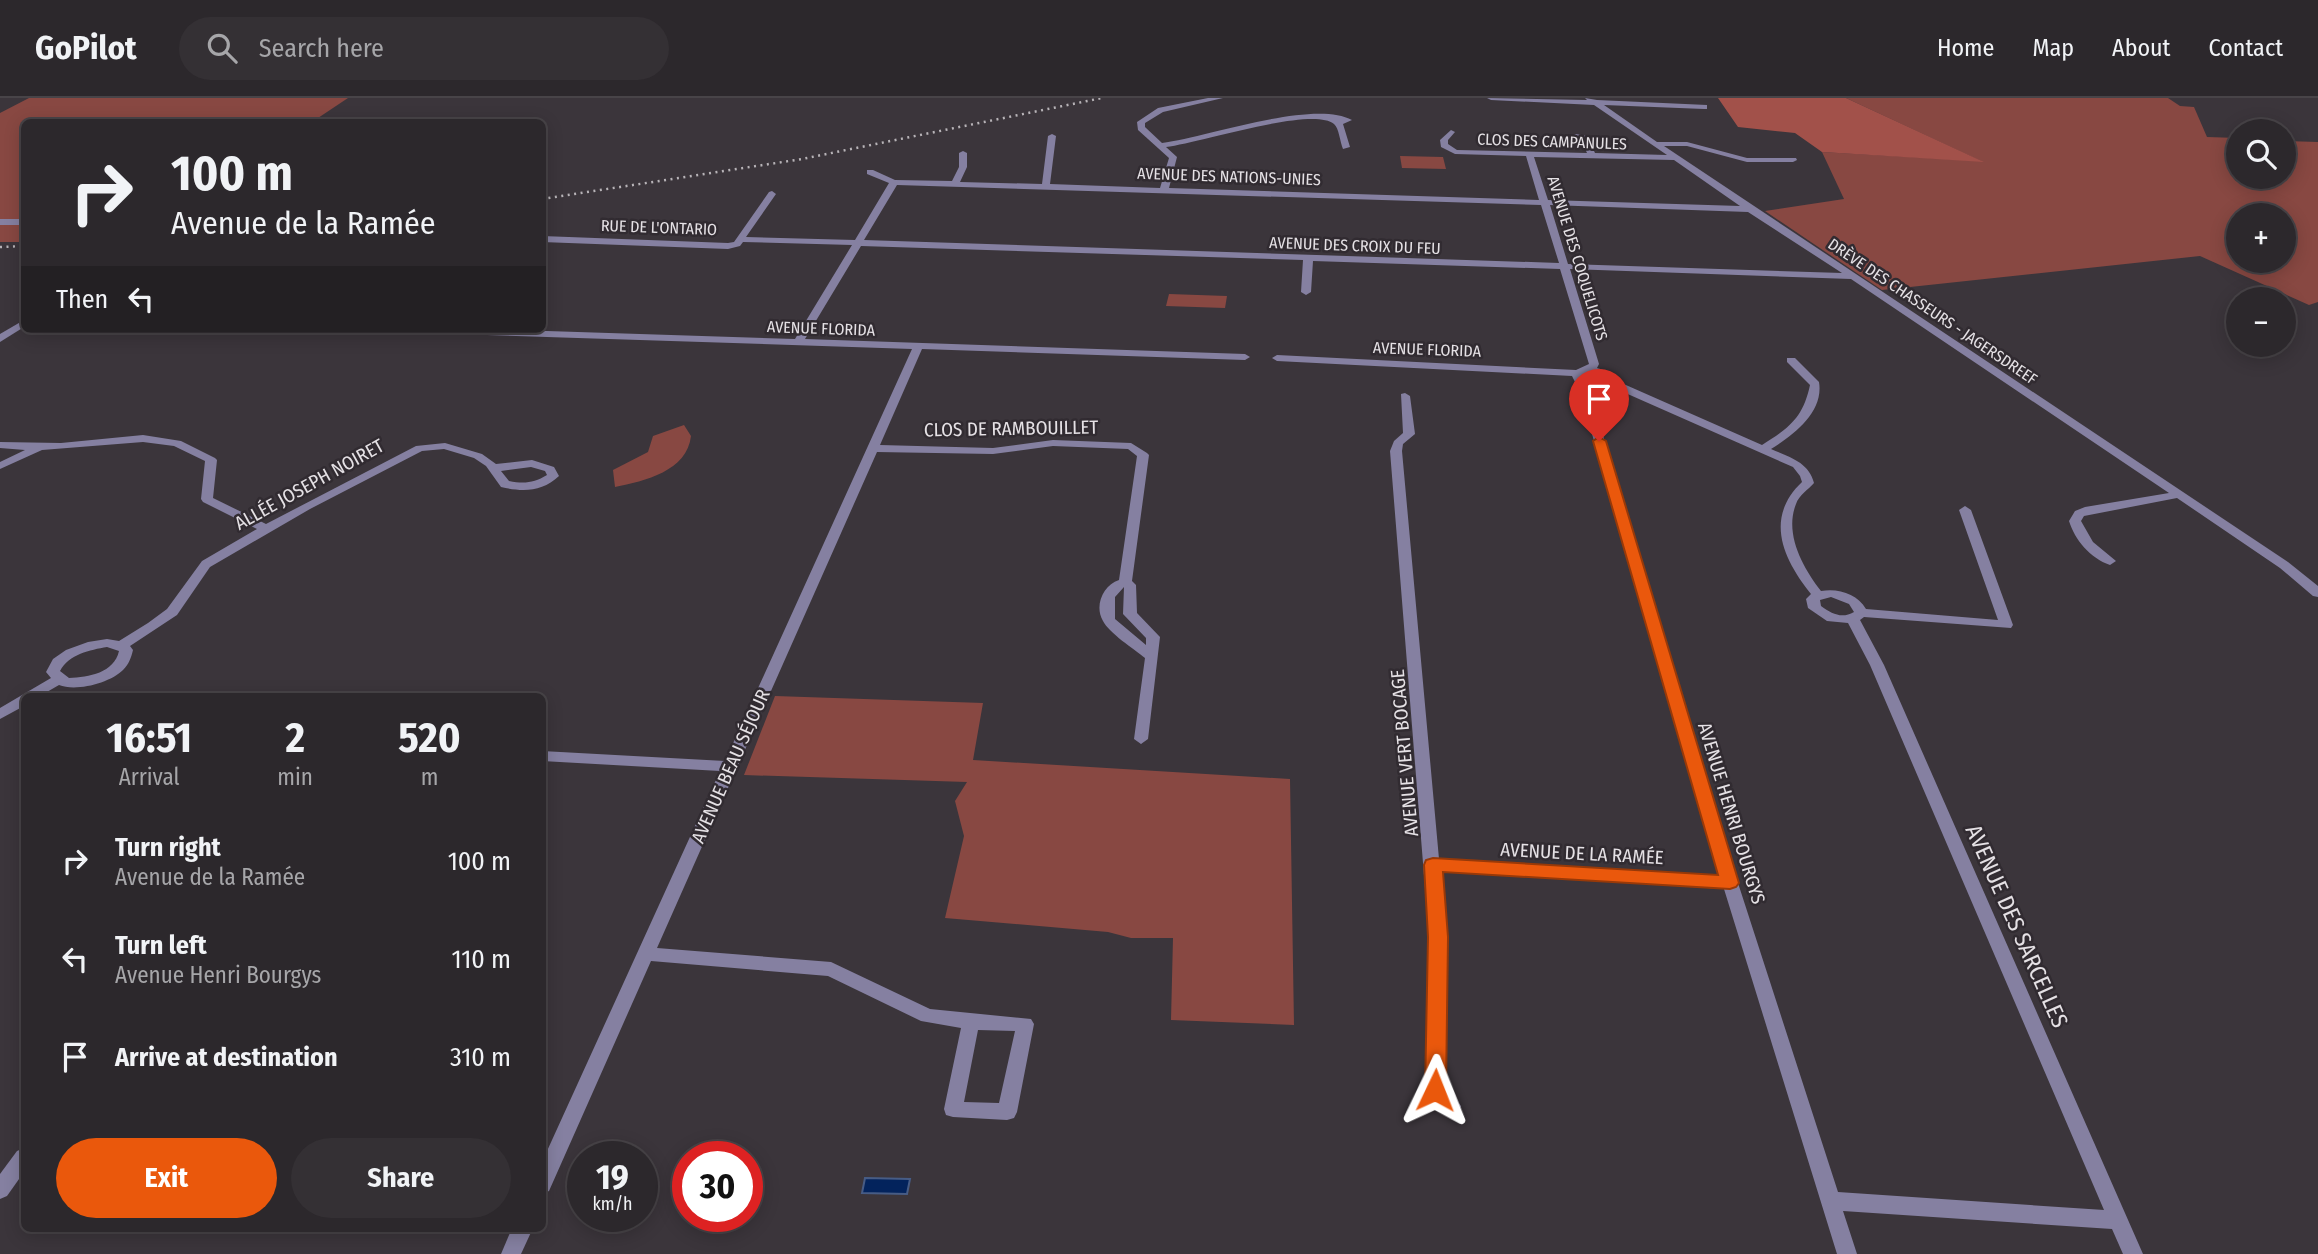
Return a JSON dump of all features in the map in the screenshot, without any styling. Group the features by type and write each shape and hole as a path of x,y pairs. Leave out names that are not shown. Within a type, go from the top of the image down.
{"street":[{"path":"1164,190 1173,157 1141,128 1141,122 1161,110 1219,98"},
{"path":"1491,98 1591,99 1704,107"},
{"name":"DRÈVE DES CHASSEURS - JAGERSDREEF","path":"1591,99 1750,209 2260,550 2318,593"},
{"path":"1161,145 1188,142 1290,117 1337,120 1346,147"},
{"name":"CLOS DES CAMPANULES","path":"1451,132 1444,140 1444,145 1455,152 1677,159"},
{"path":"1576,135 1584,138 1591,156"},
{"path":"1046,186 1052,136"},
{"path":"1171,153 1188,142"},
{"path":"1657,144 1687,144 1747,160 1793,160"},
{"path":"955,184 963,167 962,153"},
{"name":"AVENUE DES COQUELICOTS","path":"1530,155 1594,364 1584,375"},
{"path":"798,343 894,182 870,172"},
{"name":"AVENUE DES NATIONS-UNIES","path":"894,182 1750,209"},
{"path":"740,239 772,194"},
{"path":"0,222 21,222"},
{"name":"RUE DE L'ONTARIO","path":"546,239 728,246 737,244 740,239 856,243"},
{"name":"AVENUE DES CROIX DU FEU","path":"856,243 1853,276"},
{"path":"1306,292 1308,260"},
{"path":"0,339 21,325"},
{"name":"AVENUE FLORIDA","path":"511,333 1245,357"},
{"name":"AVENUE BEAU SÉJOUR","path":"546,1176 918,347"},
{"name":"AVENUE FLORIDA","path":"1277,358 1584,375 1601,383 1605,380 1764,449"},
{"path":"1764,449 1793,430 1812,404 1815,384 1791,360"},
{"name":"AVENUE HENRI BOURGYS","path":"1584,375 1584,389 1730,883 1847,1254"},
{"name":"AVENUE VERT BOCAGE","path":"1405,397 1409,434 1398,443 1396,451 1438,937 1435,1090 1452,1106"},
{"path":"0,445 39,448 136,438 175,441 212,460 207,499 222,510 266,528"},
{"name":"CLOS DE RAMBOUILLET","path":"873,448 993,451 1053,443 1130,446 1139,450 1143,455 1125,582 1131,590 1130,614"},
{"name":"ALLÉE JOSEPH NOIRET","path":"121,645 167,616 181,601 206,564 266,528 420,448 435,444 454,448 478,456 494,468"},
{"path":"0,466 39,448"},
{"path":"1764,449 1797,465 1806,475 1808,483 1791,502 1786,522 1788,541 1809,584 1818,595"},
{"path":"2110,561 2093,550 2083,538 2075,521 2079,514 2176,495"},
{"path":"1857,616 1859,606 1851,599 1831,593 1818,595 1813,599 1815,608 1837,620 1857,616 2006,625 1965,510"},
{"name":"CLOS DE RAMBOUILLET","path":"1109,621 1109,590 1115,584 1125,582"},
{"path":"1109,621 1130,614 1153,637 1141,739"},
{"name":"AVENUE DES SARCELLES","path":"1857,616 2133,1254"},
{"path":"1109,621 1152,657"},
{"path":"107,643 121,645 126,650 126,657 109,673 80,682 66,682 53,672 58,662 88,646 107,643"},
{"path":"35,693 60,679"},
{"path":"0,714 21,701"},
{"path":"546,755 731,766"},
{"name":"AVENUE DE LA RAMÉE","path":"1433,865 1730,883"},
{"path":"646,954 831,968 927,1016 971,1022 1025,1024 1007,1112 953,1109 971,1022"},
{"path":"0,1190 21,1161"},
{"path":"1832,1201 2118,1220"},
{"path":"511,1254 521,1232"}],"shaded area":[{"path":"29,98 348,98 316,119 21,119 21,242 0,242 0,113"},
{"path":"1718,98 1846,98 1984,162 1822,152 1795,133 1738,127"},
{"path":"1846,98 2168,98 2180,106 2194,107 2207,137 2226,138 2226,189 2296,189 2296,141 2318,142 2318,302 2309,305 2296,299 2296,287 2269,287 2238,273 2296,273 2296,203 2226,203 2226,268 2200,256 1882,290 1765,211 1844,199 1822,152 1981,161"},
{"path":"1400,156 1443,157 1446,169 1402,168"},
{"path":"1169,294 1227,296 1225,308 1166,306"},
{"path":"684,425 691,436 682,458 663,472 615,487 613,470 648,452 653,436"},
{"path":"775,696 983,703 973,760 1290,779 1294,1025 1171,1020 1173,938 1131,938 1108,932 945,918 964,836 955,801 967,782 744,775"}],"water":[{"path":"865,1178 910,1179 907,1194 862,1193"}],"railway":[{"path":"546,198 802,159 1102,98"},
{"path":"0,247 21,246"}],"route":[{"path":"1435,1090 1438,937 1433,865 1730,883 1599,441"}]}
